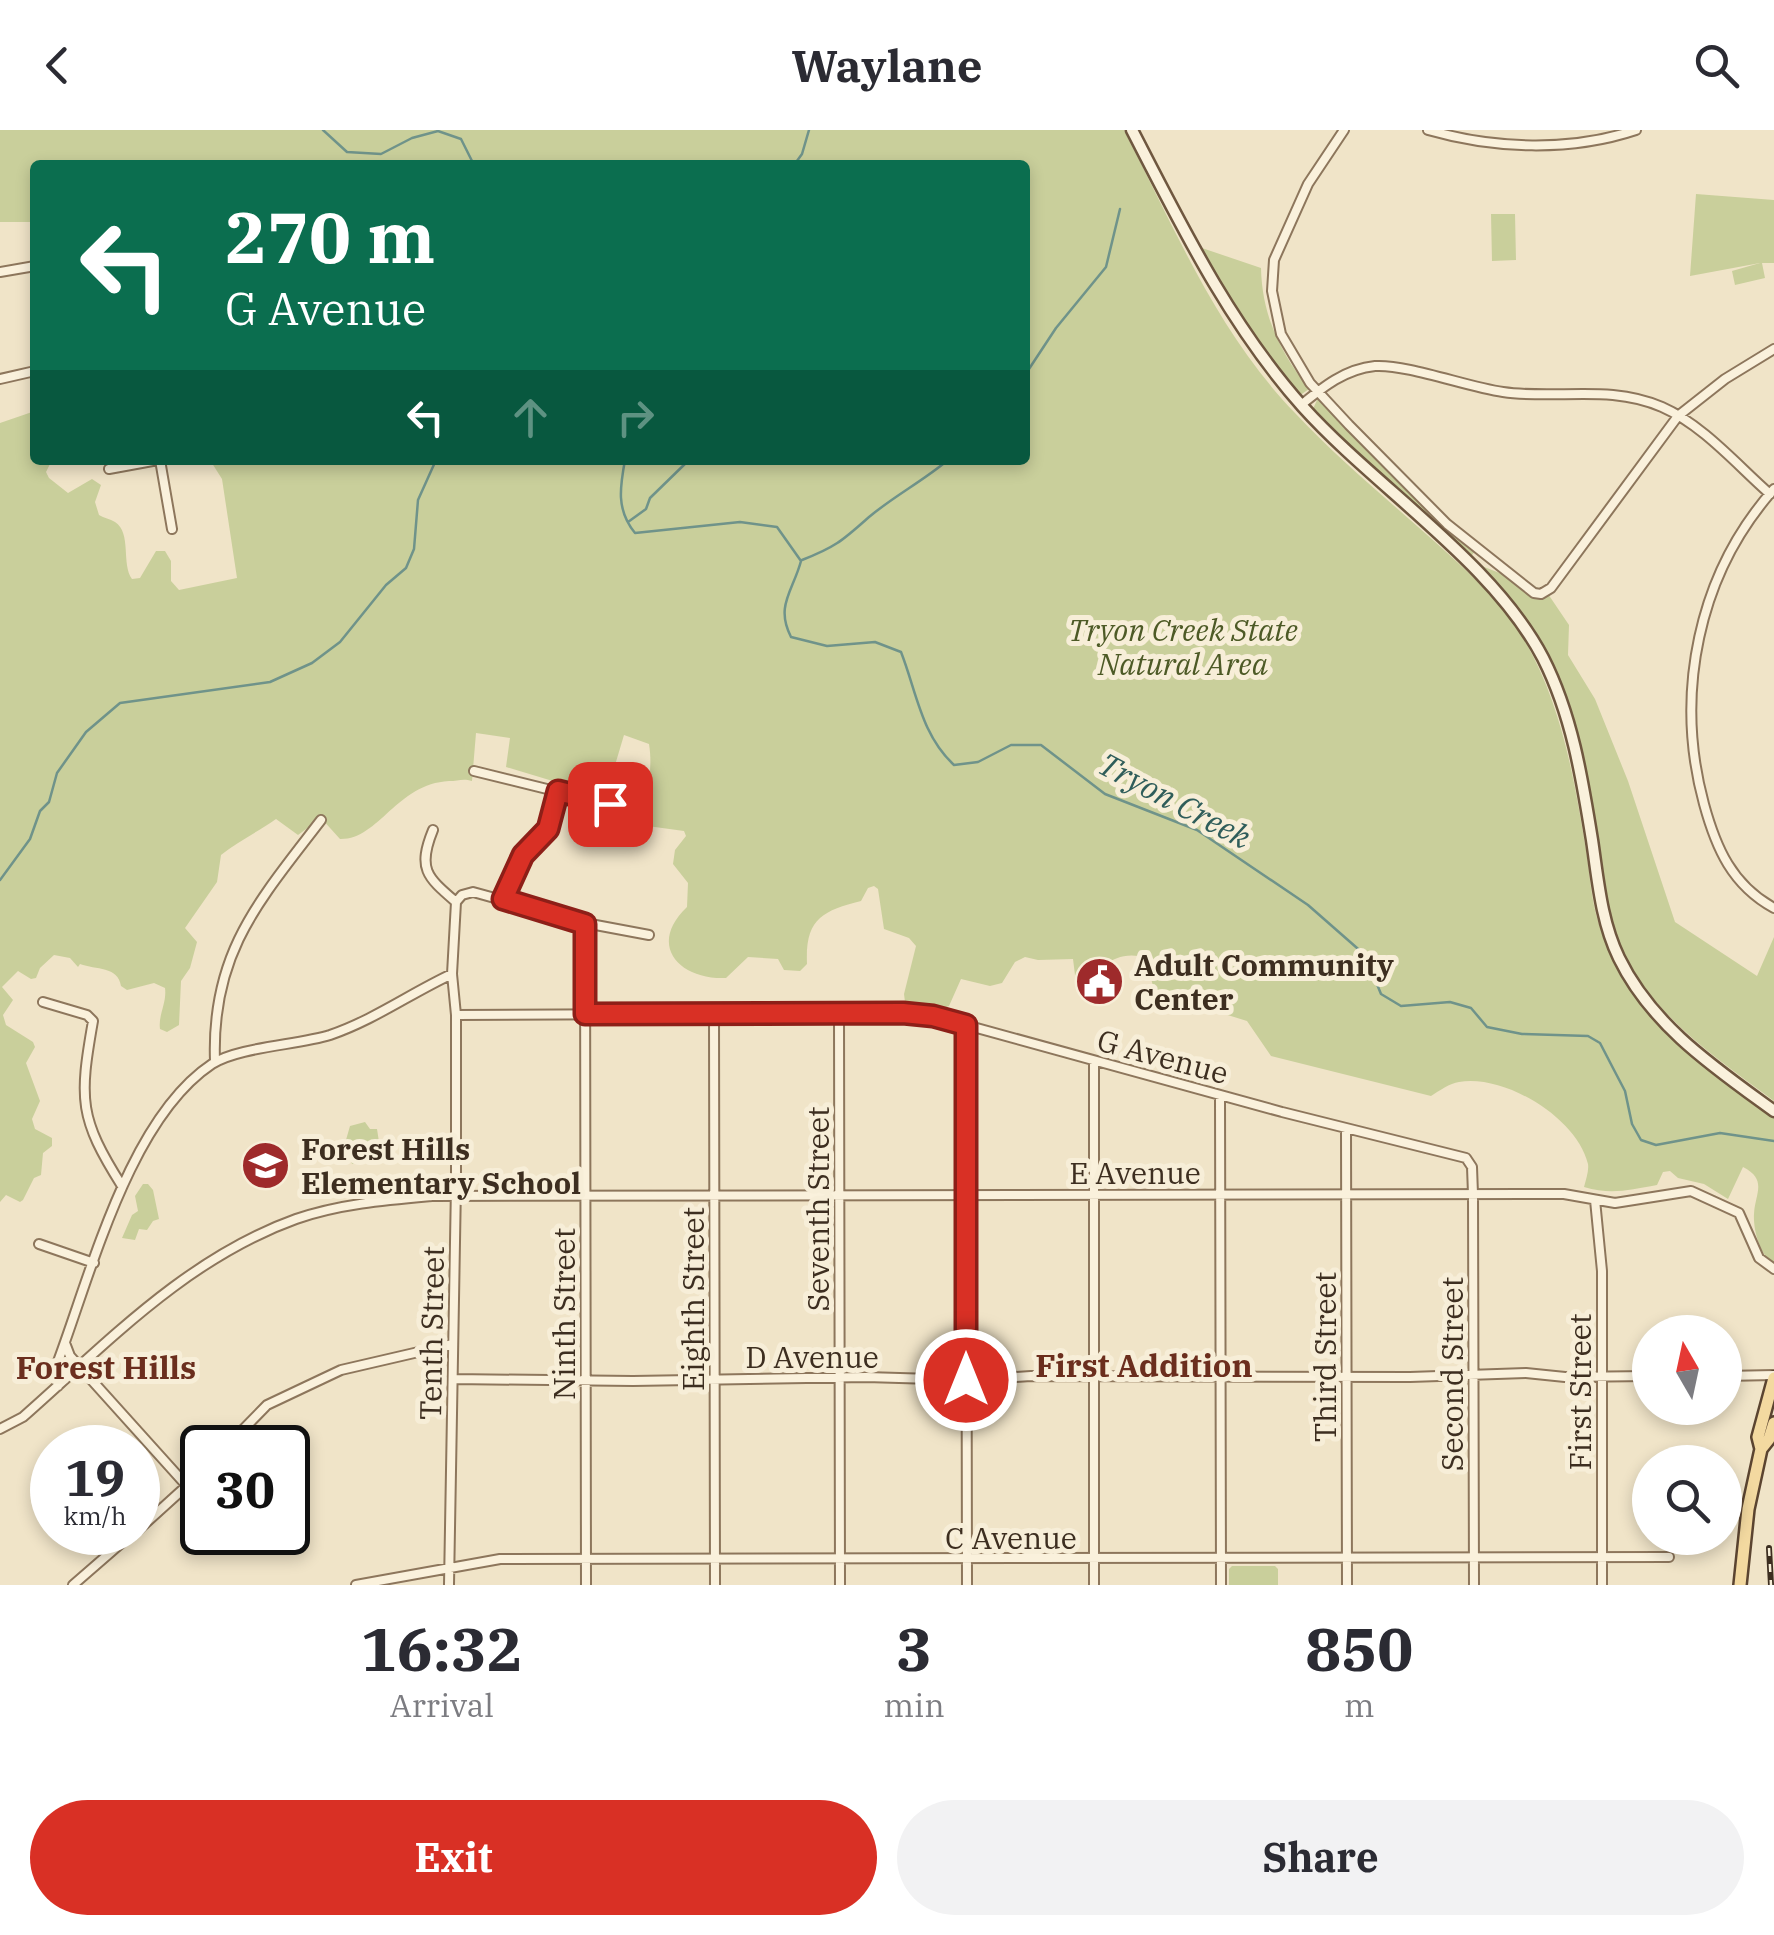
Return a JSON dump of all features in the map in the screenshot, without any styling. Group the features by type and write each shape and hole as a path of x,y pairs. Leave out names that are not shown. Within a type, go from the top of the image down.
{"main road":[{"path":"1132,130 1227,306 1254,348 1301,405 1487,582 1536,645 1559,694 1573,737 1603,908 1620,959 1670,1030 1774,1111"},
{"path":"1740,1585 1748,1509 1760,1449 1758,1437 1774,1377"},
{"path":"1760,1449 1770,1439 1774,1423"}],"street":[{"path":"1344,130 1308,184 1274,260 1272,292 1282,334 1293,358 1318,392 1447,524 1534,593 1551,588 1678,416 1725,379 1774,348"},
{"path":"1428,130 1476,142 1517,145 1588,142 1636,130"},
{"path":"0,272 30,267"},
{"path":"1301,405 1352,371 1383,366 1504,393 1621,395 1678,416 1772,492 1733,542 1714,588 1692,682 1690,724 1694,770 1712,838 1734,876 1774,908"},
{"path":"0,380 30,372"},
{"path":"109,468 128,465"},
{"path":"160,465 172,528"},
{"path":"474,770 636,811"},
{"path":"503,899 523,855 548,829 558,791"},
{"path":"215,1062 214,1020 228,958 257,905 321,820"},
{"path":"432,830 424,852 427,872 456,902 468,892 585,924 649,935"},
{"name":"Tenth Street","path":"449,1585 456,1196 456,1015 452,974 456,902"},
{"name":"Ninth Street","path":"585,924 586,1585"},
{"path":"58,1386 58,1364 122,1186 176,1098 215,1062 345,1029 452,974"},
{"path":"44,1002 87,1015 93,1021 82,1094 92,1134 122,1186"},
{"name":"Eighth Street","path":"714,1013 715,1585"},
{"name":"Seventh Street","path":"839,1013 840,1585"},
{"name":"G Avenue","path":"456,1015 923,1014 1220,1096 1464,1157 1470,1163"},
{"path":"966,1025 967,1585"},
{"path":"1094,1061 1094,1585"},
{"path":"1220,1096 1221,1585"},
{"name":"Third Street","path":"1346,1129 1347,1585"},
{"name":"Second Street","path":"1470,1163 1474,1585"},
{"name":"E Avenue","path":"0,1429 22,1417 176,1284 221,1254 307,1216 353,1205 456,1196 1564,1194 1615,1202 1679,1192 1698,1193 1742,1215 1759,1258 1774,1270"},
{"name":"First Street","path":"1595,1200 1602,1271 1602,1585"},
{"path":"39,1244 94,1263"},
{"path":"65,1343 70,1356 180,1478"},
{"path":"248,1425 267,1405 341,1370 453,1344"},
{"name":"D Avenue","path":"453,1378 966,1380 1526,1373 1632,1376"},
{"path":"1742,1376 1774,1377"},
{"path":"160,1510 180,1492"},
{"path":"73,1585 108,1555"},
{"name":"C Avenue","path":"356,1585 500,1560 1669,1557"}],"green space":[{"name":"Tryon Creek State Natural Area","path":"0,130 1124,130 1199,278 1267,382 1328,446 1484,588 1525,641 1548,691 1565,743 1594,906 1611,955 1628,984 1671,1033 1774,1116 1774,1264 1761,1249 1755,1227 1758,1182 1743,1167 1728,1199 1704,1184 1678,1178 1670,1171 1663,1172 1657,1185 1612,1191 1584,1187 1588,1167 1570,1131 1517,1092 1477,1081 1459,1082 1431,1096 1271,1056 1247,1021 1154,989 1147,965 1139,956 1121,957 1080,981 1073,959 1025,957 1015,962 1002,983 990,986 961,979 949,1006 916,1006 905,1002 904,994 916,946 909,938 884,929 878,889 874,886 868,888 861,901 819,919 809,937 807,964 800,971 784,970 778,959 748,957 726,978 694,973 674,958 669,947 675,921 687,907 688,883 673,864 675,850 686,836 684,831 633,824 639,801 645,802 647,795 650,751 649,744 624,735 607,792 600,790 599,795 506,767 510,738 476,733 472,781 431,784 415,791 354,837 340,839 321,818 298,835 276,819 234,845 221,855 217,882 185,928 197,942 190,968 181,981 179,1025 167,1032 160,1029 165,988 154,983 127,990 111,972 80,964 78,967 70,958 54,955 40,968 36,978 18,971 2,987 13,1000 3,1015 6,1025 35,1047 26,1063 40,1101 32,1119 35,1129 52,1138 52,1146 43,1153 41,1175 34,1178 23,1200 6,1195 0,1202 0,423 30,413 30,465 50,465 46,472 49,478 68,493 92,479 101,485 95,502 99,515 120,527 132,579 140,578 156,551 165,551 171,561 171,581 179,590 237,578 222,479 213,465 1030,465 1030,160 30,160 30,222 0,222"},
{"path":"1696,194 1774,200 1774,263 1762,263 1765,278 1735,285 1732,271 1760,263 1690,276"},
{"path":"1491,214 1515,214 1516,260 1492,261"},
{"path":"1199,247 1261,268 1274,332 1309,389 1299,396 1271,361"},
{"path":"1318,398 1475,551 1470,558 1312,411"},
{"path":"1479,565 1546,591 1569,625 1568,655 1595,699 1628,781 1675,922 1757,976 1774,937 1774,1101 1677,1024 1630,966 1610,918 1581,755 1561,689 1529,628"},
{"path":"365,1122 370,1129 377,1129 381,1155 352,1164 346,1140 350,1126"},
{"path":"143,1184 153,1190 159,1219 147,1230 139,1229 135,1240 122,1238 132,1215 138,1211 135,1196"},
{"path":"1232,1566 1275,1566 1278,1585 1229,1585"}],"waterway":[{"name":"Tryon Creek","path":"323,130 347,152 381,154 412,138 438,131 461,139 472,160"},
{"path":"798,160 809,130"},
{"path":"1030,367 1056,328 1106,267 1120,209"},
{"path":"0,880 30,839 40,811 49,802 57,773 86,732 120,703 270,682 312,663 340,642 386,585 406,568 414,549 418,500 434,465"},
{"name":"Tryon Creek","path":"624,465 622,507 635,533 740,522 777,527 801,561 785,607 791,637 827,646 875,642 901,652 927,726 954,765 978,762 1011,745 1041,745 1105,794 1197,830 1308,905 1365,955 1381,994 1401,1006 1450,1002 1471,1008 1487,1027 1522,1034 1588,1036 1600,1043 1625,1091 1632,1124 1641,1140 1656,1145 1720,1133 1774,1141"},
{"path":"628,522 646,509 650,498 684,465"},
{"path":"802,560 838,542 942,465"}],"railway":[{"path":"1769,1548 1771,1585"}],"place":[{"name":"Adult Community Center","path":"1099,981"},
{"name":"Forest Hills Elementary School","path":"266,1165"}],"district":[{"name":"First Addition","path":"1144,1365"},
{"name":"Forest Hills","path":"106,1367"}],"route":[{"path":"610,804 558,791 548,829 523,855 503,899 585,924 585,1014 903,1013 966,1025 966,1380"}]}
